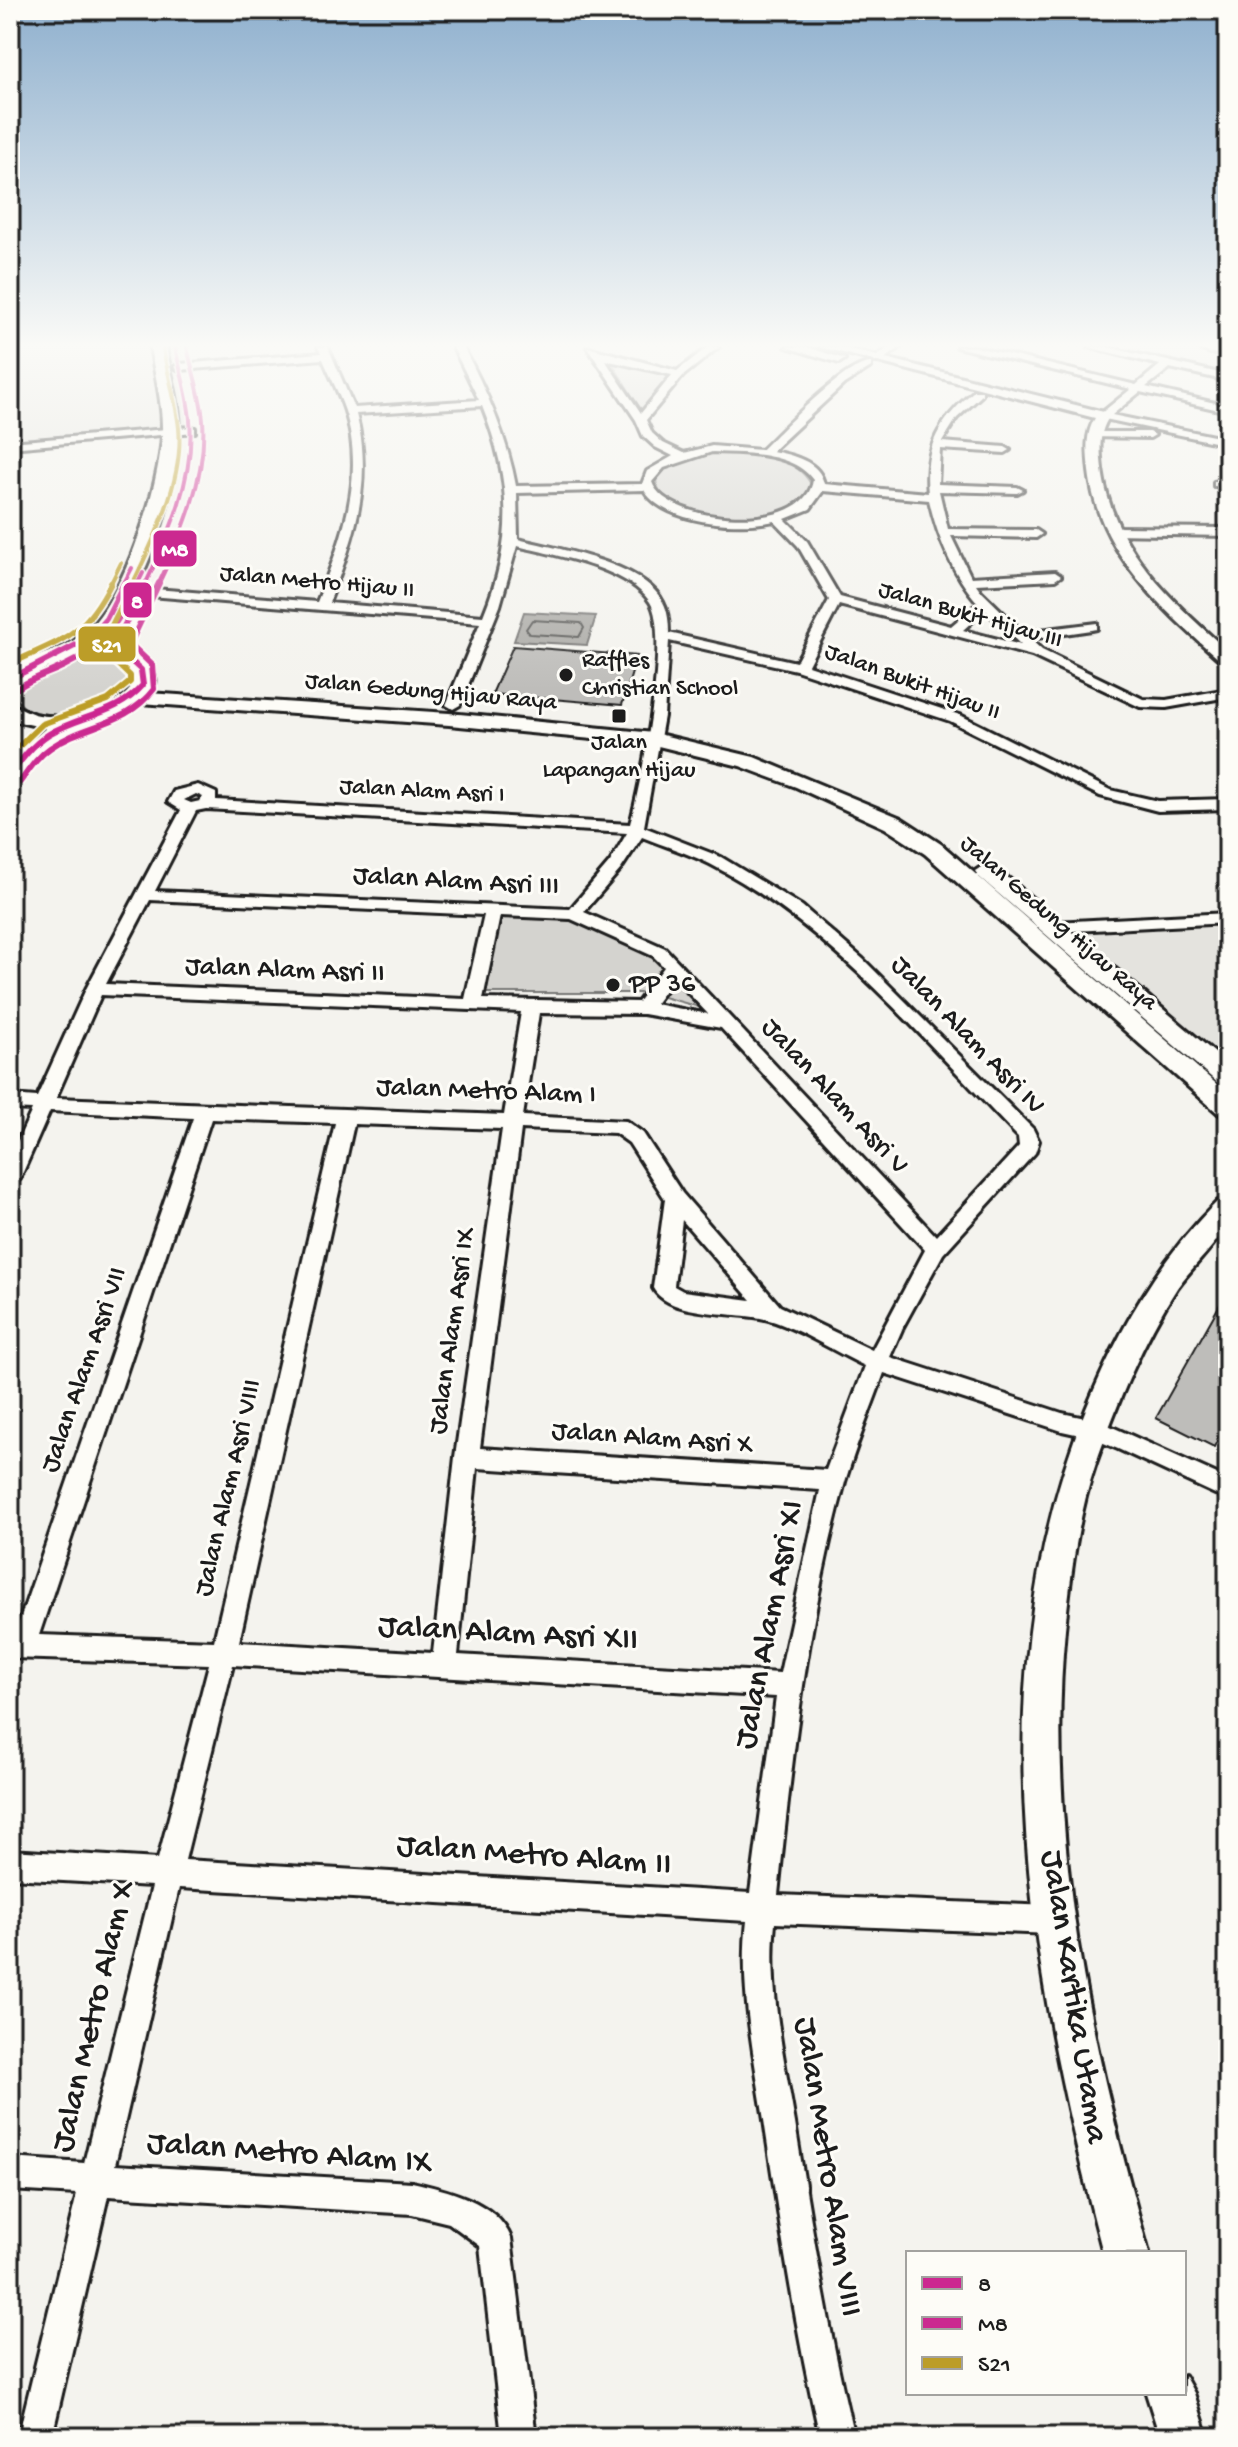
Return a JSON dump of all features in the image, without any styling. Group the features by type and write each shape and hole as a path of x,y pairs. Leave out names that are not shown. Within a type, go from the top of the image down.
{"highway":[{"path":"10,678 27,667 60,655 100,631 146,539 172,461"},
{"path":"10,775 32,747 51,733 117,709 138,691 141,670 118,649 119,636 173,523 187,472 185,461"},
{"path":"60,655 92,652 126,659"},
{"path":"10,711 41,722 81,721"},
{"path":"10,711 17,727 10,745"}],"main road":[{"name":"Jalan Gedung Hijau Raya","path":"138,691 453,705 655,731 747,761 850,802 893,823 933,849 1228,1108"},
{"name":"Jalan Gedung Hijau Raya","path":"170,693 449,719 705,733 750,747 810,769 908,814 949,841 1054,927 1228,1078"},
{"name":"Jalan Kartika Utama","path":"1125,2251 1098,2155 1074,2049 1053,1920 1041,1740 1045,1652 1060,1539 1091,1428 1145,1314 1183,1258 1228,1208"},
{"path":"1171,2395 1184,2437"}],"street":[{"path":"322,605 345,548 359,496 360,461"},
{"path":"453,705 487,620 512,541 510,490 502,461"},
{"path":"669,461 655,469 649,478 648,487 663,504 694,516 736,521 776,517 803,508 812,501 819,487 813,473 791,461"},
{"path":"932,461 942,532 966,581 985,604 1037,653"},
{"path":"1096,461 1099,493 1114,531 1154,592 1228,659"},
{"path":"10,469 10,492"},
{"path":"510,490 648,487"},
{"path":"819,487 935,492 1017,490"},
{"path":"776,517 803,544 835,600 800,667"},
{"path":"1114,531 1228,532"},
{"path":"942,532 1036,534"},
{"path":"512,541 609,570 642,587 657,602 666,636 655,731 635,829 628,846 574,914"},
{"path":"966,581 1055,576"},
{"name":"Jalan Metro Hijau II","path":"142,592 487,620"},
{"name":"Jalan Bukit Hijau III","path":"835,600 1037,653 1140,703 1166,704 1228,693"},
{"path":"952,632 985,604"},
{"path":"1021,636 1092,626"},
{"name":"Jalan Bukit Hijau II","path":"666,636 800,667 955,718 1105,793 1158,806 1228,804"},
{"name":"Jalan Alam Asri I","path":"10,1179 95,989 143,895 198,806 635,829"},
{"name":"Jalan Alam Asri IV","path":"635,829 715,860 796,910 857,963 1026,1134 1028,1148 936,1249 893,1325 877,1362"},
{"name":"Jalan Alam Asri III","path":"143,895 574,914 659,952 727,1023"},
{"path":"473,1004 493,909"},
{"path":"1054,927 1228,918"},
{"path":"643,1008 674,966"},
{"name":"Jalan Alam Asri II","path":"95,989 531,1007"},
{"name":"Jalan Alam Asri V","path":"531,1007 643,1008 727,1023 936,1249"},
{"name":"Jalan Alam Asri IX","path":"444,1665 466,1457 512,1121 531,1007"},
{"name":"Jalan Metro Alam I","path":"10,1102 619,1126 628,1130 675,1198 773,1312 877,1362 1062,1422 1091,1428 1228,1490"},
{"name":"Jalan Alam Asri VII","path":"17,1646 204,1112"},
{"name":"Jalan Alam Asri VIII","path":"169,1871 224,1653 346,1117"},
{"path":"675,1198 663,1288 669,1295 773,1312"},
{"name":"Jalan Alam Asri XI","path":"763,1908 789,1686 834,1481 877,1362"},
{"name":"Jalan Alam Asri X","path":"466,1457 834,1481"},
{"name":"Jalan Alam Asri XII","path":"17,1646 224,1653 789,1686"},
{"name":"Jalan Metro Alam II","path":"10,1864 763,1908 1053,1920"},
{"name":"Jalan Metro Alam X","path":"35,2437 169,1871"},
{"name":"Jalan Metro Alam VIII","path":"763,1908 758,1948 762,2009 818,2357 837,2437"},
{"name":"Jalan Metro Alam X","path":"10,2174 96,2180"},
{"name":"Jalan Metro Alam IX","path":"96,2180 412,2198 451,2206 474,2217 495,2238 519,2437"}],"shaded area":[{"path":"783,461 794,466 811,484 801,500 783,510 730,518 703,515 680,507 663,495 656,479 677,462"},
{"path":"96,659 118,665 127,677 122,690 113,700 100,707 68,715 51,715 24,707 18,700 18,687 38,670 63,660"},
{"path":"501,912 572,921 618,938 657,958 699,1007 649,993 486,993"},
{"path":"1228,921 1228,1065 1072,931"}],"water":[{"path":"524,612 596,616 587,645 514,641"}],"building":[{"name":"Raffles Christian School","path":"513,646 637,656 622,705 492,694"},
{"path":"1228,1290 1228,1421 1214,1447 1156,1418"}],"transit line":[{"name":"S21","path":"10,755 42,724 108,700 130,682 130,676 107,654 107,635 159,530 173,482 175,461"},
{"name":"8","path":"10,775 33,747 49,734 123,704 143,685 141,670 118,649 119,636 176,513 188,461"},
{"name":"M8","path":"20,782 53,746 121,718 144,702 154,689 152,665 130,644 131,639 179,540 196,488 201,461"},
{"name":"S21","path":"10,664 80,630 96,613 121,563"},
{"name":"8","path":"10,679 88,639 106,619 132,568"},
{"name":"M8","path":"18,688 95,648 122,614 143,573"}],"place":[{"name":"Raffles Christian School","path":"566,675"},
{"name":"Jalan Lapangan Hijau","path":"619,716"},
{"name":"PP 36","path":"613,985"}]}
